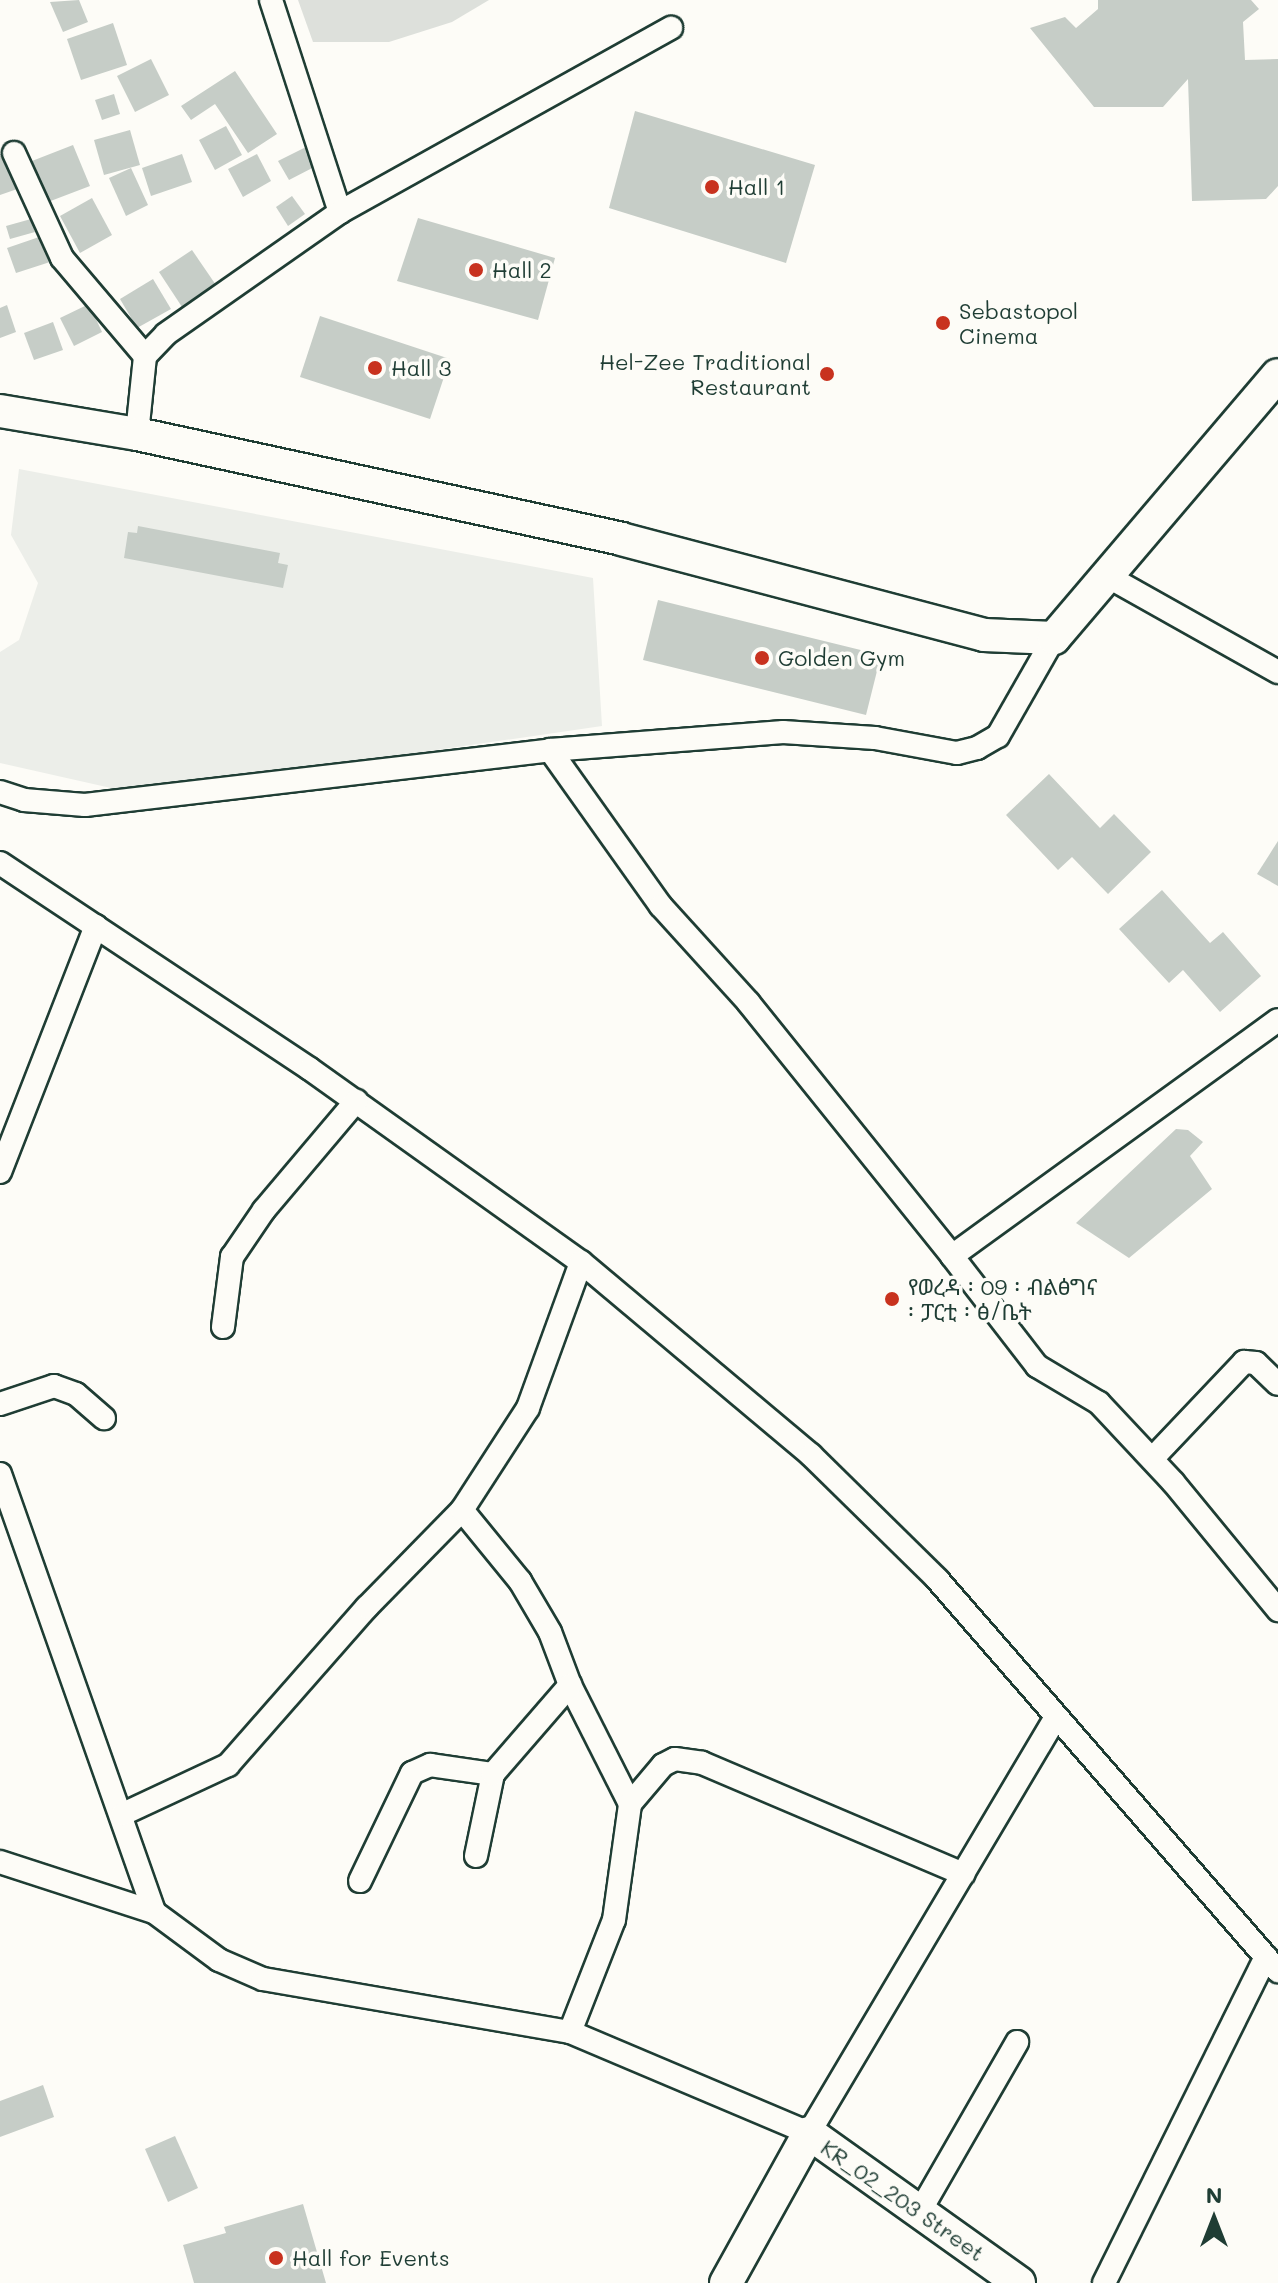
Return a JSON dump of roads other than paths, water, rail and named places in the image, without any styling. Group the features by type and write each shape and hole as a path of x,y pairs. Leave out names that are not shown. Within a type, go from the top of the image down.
{"street":[{"path":"271,0 340,212"},
{"path":"137,434 145,356 166,334 340,212 671,28"},
{"path":"14,153 62,258 145,356"},
{"path":"0,792 24,800 85,805 550,750 783,732 875,738 957,753 977,748 998,736 1054,638 1278,375"},
{"path":"0,411 137,434 621,539 984,635 1054,638"},
{"path":"1107,576 1278,672"},
{"path":"550,750 661,906 748,1002 1037,1366 1099,1403 1152,1459 1278,1610"},
{"path":"0,863 356,1101 581,1262 811,1455 880,1520 1272,1964 1104,2283"},
{"path":"0,1172 96,926"},
{"path":"952,1256 1277,1023"},
{"path":"223,1327 232,1257 264,1210 356,1101"},
{"path":"123,1814 228,1765 367,1607 462,1510 528,1408 581,1262"},
{"path":"1152,1459 1244,1362 1256,1363 1278,1384"},
{"path":"0,1404 54,1386 76,1394 104,1418"},
{"path":"0,1474 123,1814 154,1912"},
{"path":"462,1510 520,1581 550,1632 570,1685 630,1804"},
{"path":"476,1856 493,1774 570,1685"},
{"path":"0,1862 154,1912 219,1960 263,1979 570,2032 809,2133 1056,1717"},
{"path":"570,2032 614,1920 630,1804 663,1765 686,1759 963,1874"},
{"path":"360,1881 419,1768 493,1774"},
{"path":"920,2211 1017,2042"},
{"name":"KR_02_203 Street","path":"726,2283 809,2133 1019,2283"}],"place":[{"name":"Hall 1","path":"712,187"},
{"name":"Hall 2","path":"476,270"},
{"name":"Sebastopol Cinema","path":"943,323"},
{"name":"Hall 3","path":"375,368"},
{"name":"Hel-Zee Traditional Restaurant","path":"827,374"},
{"name":"Golden Gym","path":"762,658"},
{"name":"የወረዳ ፡ 09 ፡ ብልፅግና ፡ ፓርቲ ፡ ፅ/ቤት","path":"892,1299"},
{"name":"Hall for Events","path":"276,2258"}]}
